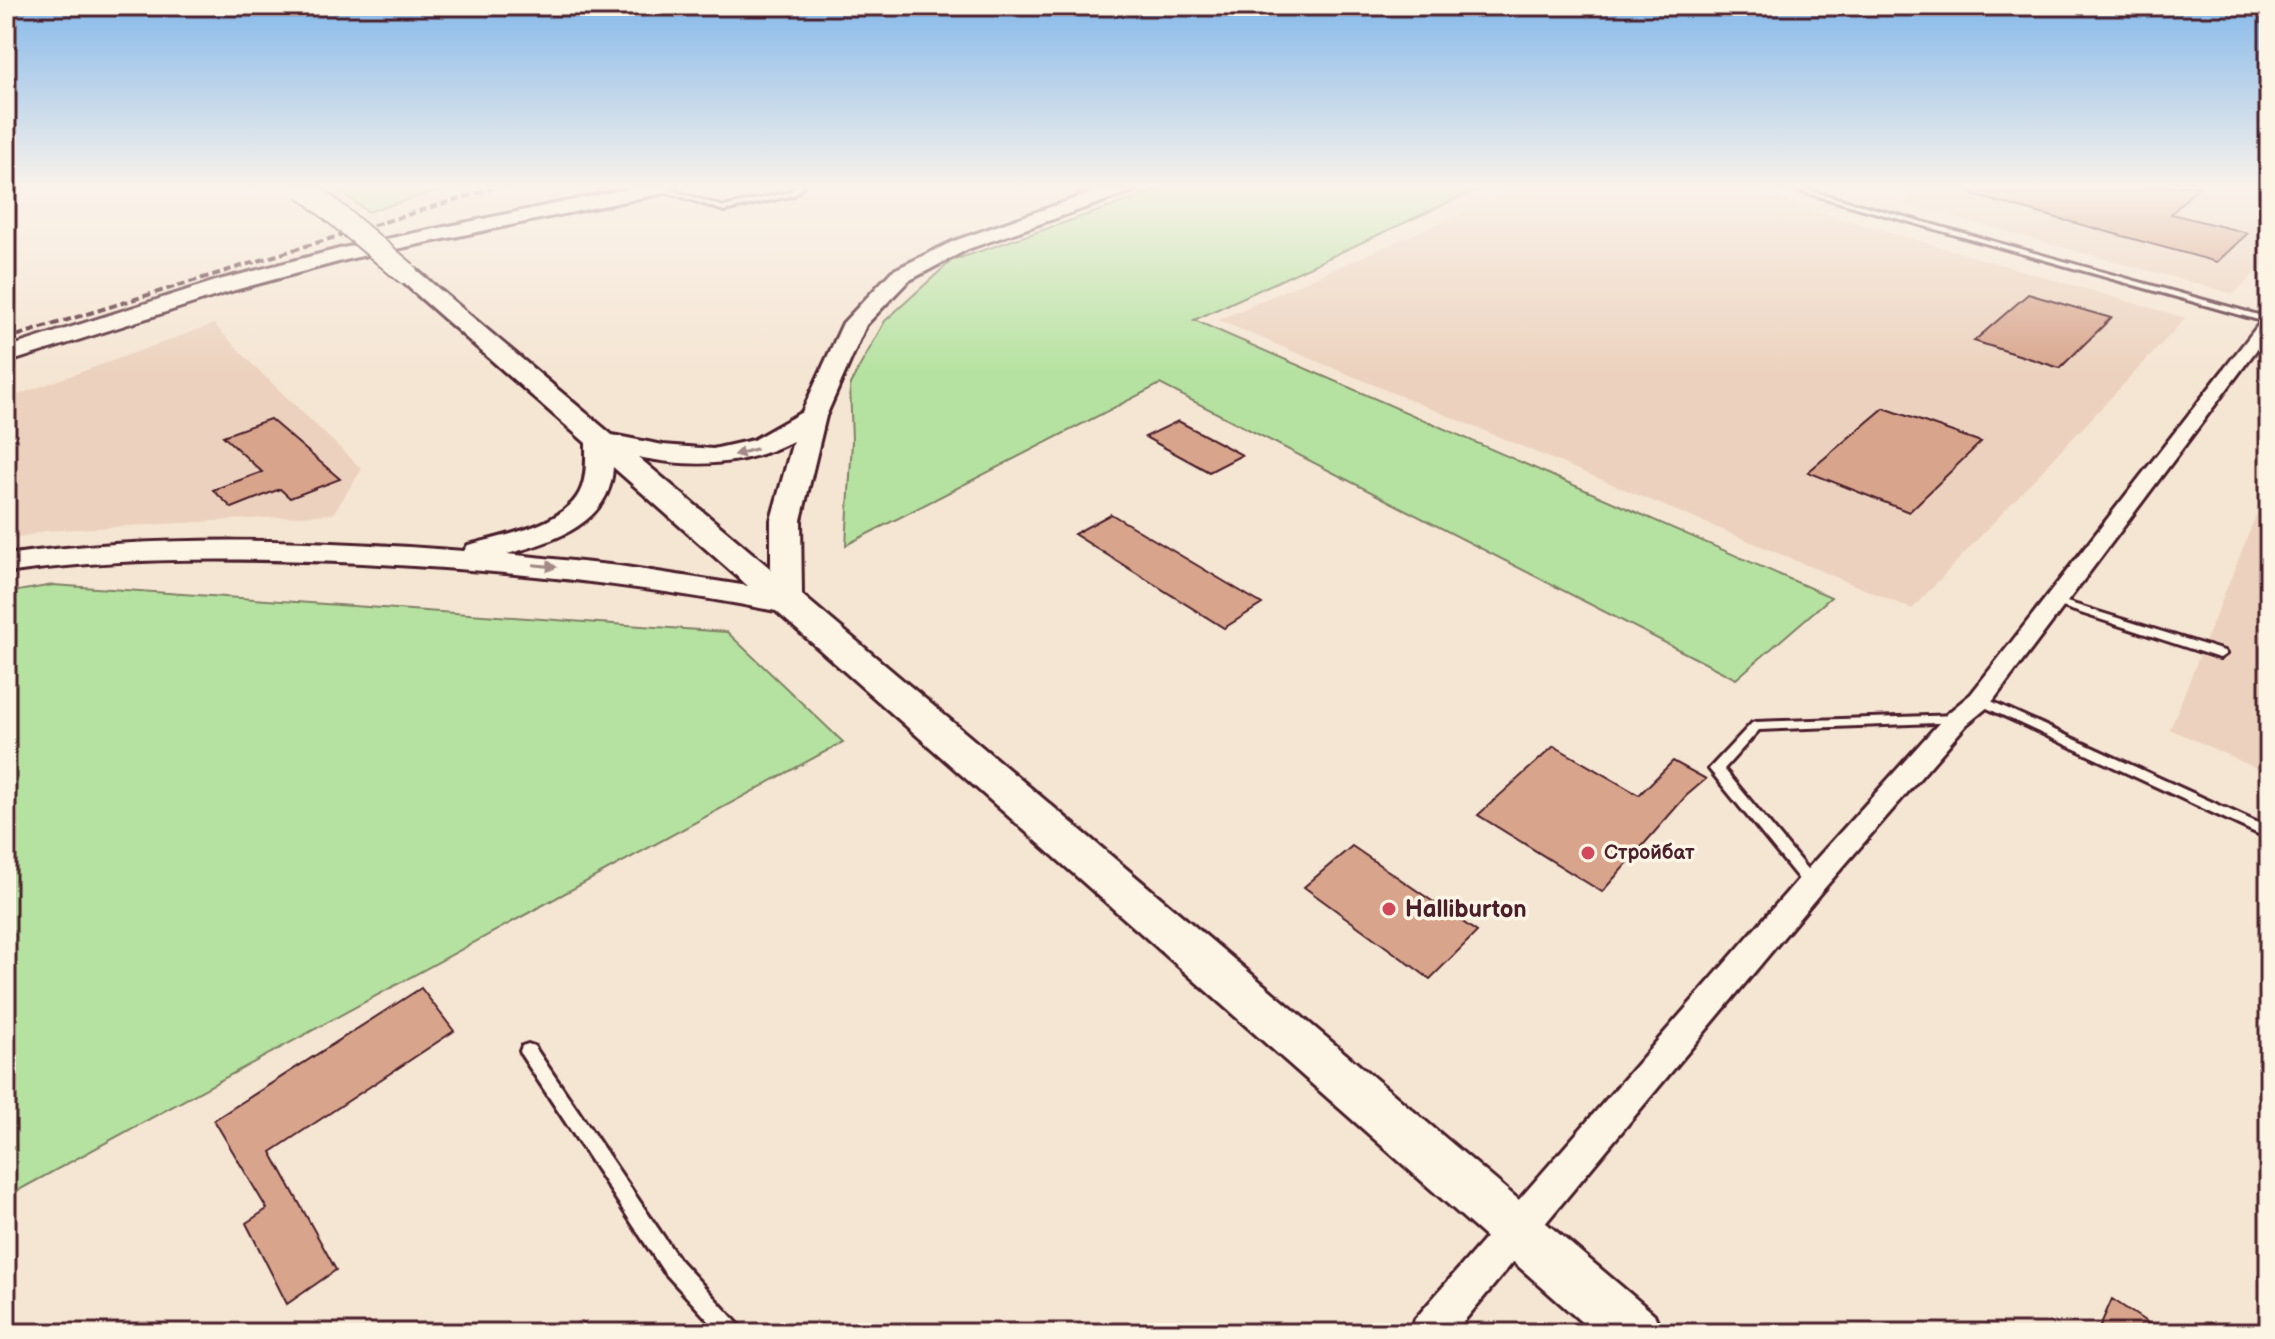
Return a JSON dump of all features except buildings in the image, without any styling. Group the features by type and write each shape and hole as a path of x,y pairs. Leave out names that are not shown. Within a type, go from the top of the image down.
{"main road":[{"path":"6,356 227,285 368,248"},
{"path":"377,248 1635,1333"},
{"path":"786,603 786,520 813,416 855,323 900,276 954,248"},
{"path":"599,440 663,455 722,458 768,446 813,416"},
{"path":"411,556 507,546 543,533 572,517 595,492 599,440"},
{"path":"6,564 117,551 271,550 411,556 600,571 705,586 786,603"}],"street":[{"path":"1429,1333 1811,884 1957,719 1980,700 2269,322"}],"lane":[{"path":"2007,248 2269,322"},
{"path":"2057,602 2220,654"},
{"path":"1980,700 2269,834"},
{"path":"1811,884 1716,769 1756,726 1957,719"},
{"path":"528,1051 671,1265 733,1333"}],"shaded area":[{"path":"1381,248 1945,248 2186,318 1912,609 1218,320"},
{"path":"2067,248 2269,248 2269,259 2234,294"},
{"path":"214,324 362,469 333,514 46,531 6,540 6,399"},
{"path":"2269,483 2269,774 2170,729"}],"green space":[{"path":"988,248 1349,248 1194,320 1831,597 1736,679 1160,384 846,545 852,441 850,384 885,321 951,261"},
{"path":"53,585 727,632 843,742 6,1197 6,593"}],"railway":[{"path":"6,339 298,248"}],"place":[{"name":"Стройбат","path":"1588,853"},
{"name":"Halliburton","path":"1389,909"}]}
